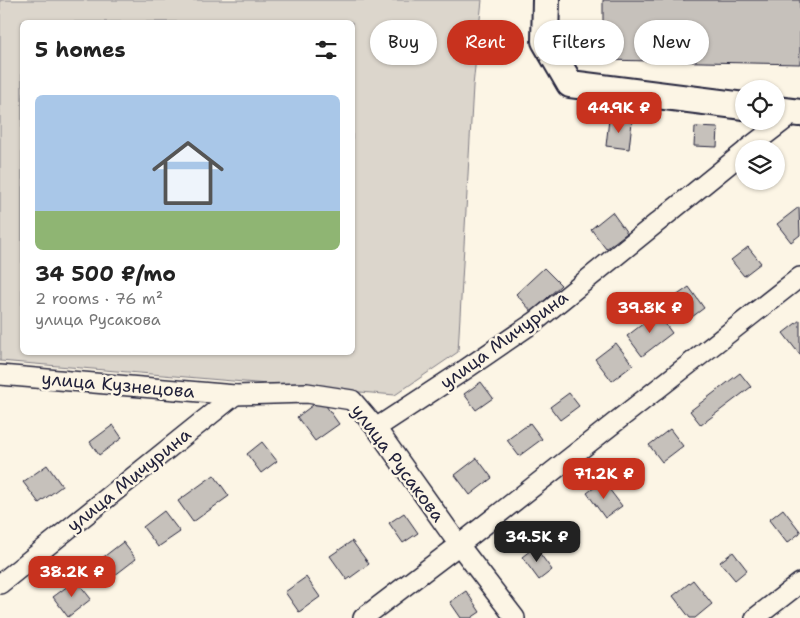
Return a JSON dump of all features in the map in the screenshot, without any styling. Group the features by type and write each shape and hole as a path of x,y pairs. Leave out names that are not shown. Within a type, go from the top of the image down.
{"street":[{"path":"546,0 545,41 570,84 735,105"},
{"path":"757,140 790,112"},
{"name":"улица Мичурина","path":"376,428 536,321 735,159"},
{"path":"363,618 460,545 800,277"},
{"name":"улица Кузнецова","path":"0,375 235,395"},
{"name":"улица Русакова","path":"235,395 307,393 352,400 376,428 515,618"},
{"name":"улица Мичурина","path":"0,584 235,395"},
{"path":"755,618 800,583"}],"shaded area":[{"path":"0,0 482,0 480,20 447,20 447,65 475,65 458,352 395,395 0,361"}],"building":[{"path":"603,0 800,0 800,64 709,62 709,20 634,20 634,61 624,60 624,20 603,20"},
{"path":"609,119 632,122 629,149 606,146"},
{"path":"695,127 718,128 717,147 694,146"},
{"path":"799,207 800,235 791,242 777,224"},
{"path":"612,212 627,233 606,249 591,229"},
{"path":"748,247 761,263 744,276 731,260"},
{"path":"544,268 561,285 532,312 516,294"},
{"path":"689,287 704,308 692,317 676,296"},
{"path":"657,313 672,333 642,356 627,336"},
{"path":"800,320 800,355 783,333"},
{"path":"616,343 633,365 612,381 595,359"},
{"path":"740,373 751,387 701,425 690,411"},
{"path":"481,382 493,398 476,410 464,394"},
{"path":"569,393 579,406 560,420 550,407"},
{"path":"321,399 339,424 315,441 297,417"},
{"path":"530,423 542,439 519,456 507,440"},
{"path":"113,425 122,438 99,455 90,442"},
{"path":"670,429 683,446 662,462 649,445"},
{"path":"262,442 277,461 261,473 247,454"},
{"path":"477,458 492,478 470,495 455,475"},
{"path":"47,465 62,486 39,503 23,482"},
{"path":"214,475 229,496 193,522 178,501"},
{"path":"603,481 622,506 605,518 587,493"},
{"path":"783,509 800,531 787,543 769,520"},
{"path":"164,511 180,532 158,547 143,527"},
{"path":"404,513 418,533 403,543 389,523"},
{"path":"352,541 369,564 347,580 330,556"},
{"path":"123,542 136,559 110,579 97,562"},
{"path":"535,547 552,570 539,580 522,557"},
{"path":"733,552 747,570 735,580 720,562"},
{"path":"306,577 320,597 299,612 285,592"},
{"path":"76,580 91,599 68,617 53,597"},
{"path":"693,580 712,604 695,618 690,618 673,596"},
{"path":"466,591 480,612 471,618 461,618 450,602"}]}
